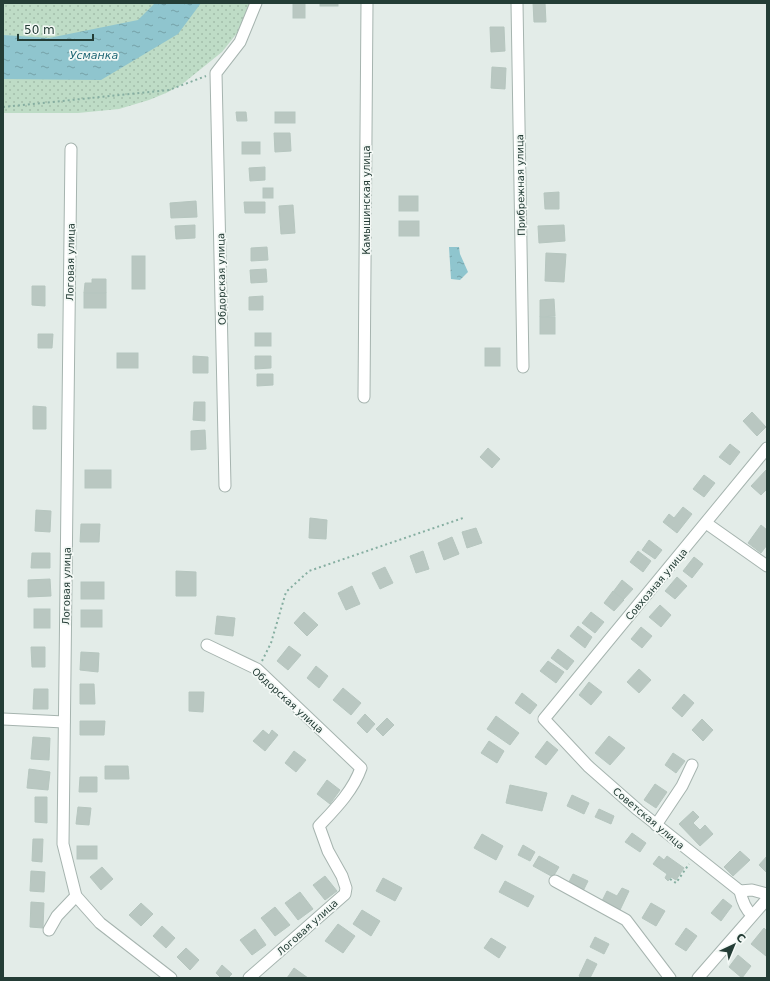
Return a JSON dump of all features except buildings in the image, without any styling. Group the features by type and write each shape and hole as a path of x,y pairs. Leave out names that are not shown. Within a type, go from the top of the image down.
{"street":[{"path":"216,73 240,42 256,3"},
{"name":"Камышинская улица","path":"364,397 367,3"},
{"name":"Прибрежная улица","path":"518,3 523,367"},
{"name":"Обдорская улица","path":"216,73 225,486"},
{"name":"Логовая улица","path":"71,149 63,844 76,896 100,923 171,978"},
{"name":"Совхозная улица","path":"544,719 767,448"},
{"path":"706,523 767,566"},
{"name":"Обдорская улица","path":"207,646 257,669 361,768"},
{"path":"3,719 64,722"},
{"name":"Советская улица","path":"544,719 588,766 638,810 740,891"},
{"path":"656,825 682,786 692,765"},
{"name":"Логовая улица","path":"249,978 345,894 346,888 342,876 328,851 319,826 339,805 358,776 361,768"},
{"path":"555,881 626,920 670,978"},
{"path":"752,915 748,912 743,902 740,891 752,890 767,894"},
{"path":"49,930 57,916 76,896"},
{"path":"698,978 767,899"}],"path":[{"path":"3,108 169,90 216,73"},
{"path":"257,669 271,643 286,592 309,571 462,518"},
{"path":"670,879 676,883 695,856"}],"green space":[{"path":"3,3 261,3 222,52 181,85 166,93 119,109 78,113 3,113"}],"water":[{"name":"Усманка","path":"155,3 201,3 178,34 101,80 3,79 3,35 49,38 138,20"},
{"path":"449,247 459,247 460,254 468,272 460,280 451,279"}]}
